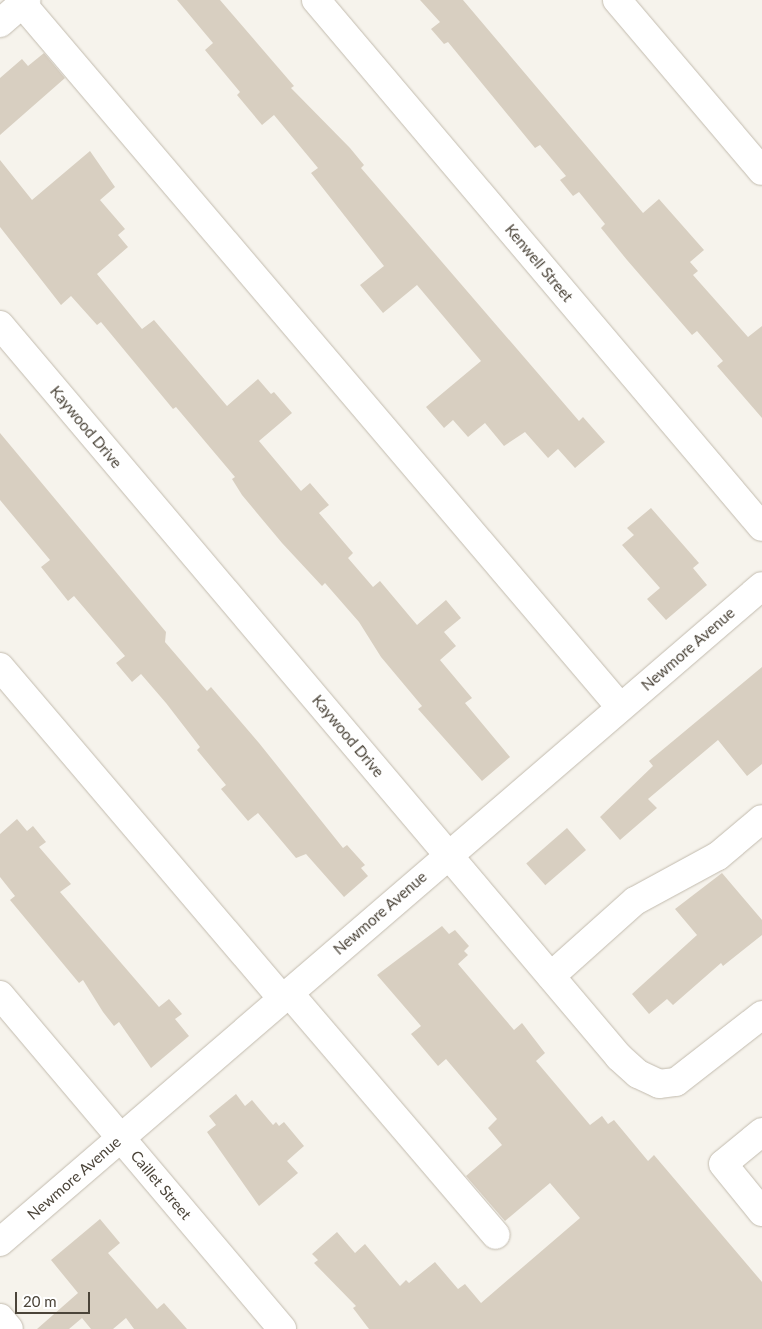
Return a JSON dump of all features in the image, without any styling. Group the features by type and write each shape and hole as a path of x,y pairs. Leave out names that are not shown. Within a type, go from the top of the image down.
{"street":[{"path":"618,0 762,171"},
{"path":"0,22 22,1 620,707"},
{"name":"Kenwell Street","path":"317,1 762,527"},
{"name":"Kaywood Drive","path":"0,325 619,1057 648,1081 676,1082 719,1052 762,1015"},
{"name":"Newmore Avenue","path":"0,1242 762,586"},
{"path":"0,667 496,1235"},
{"path":"551,976 635,900 718,856 762,819"},
{"name":"Caillet Street","path":"0,995 282,1329"},
{"path":"762,1132 723,1164 762,1212"},
{"path":"0,1318 9,1329"}],"building":[{"path":"177,0 220,0 294,86 291,88 350,148 364,165 361,168 579,421 583,417 605,442 575,468 558,449 548,458 525,432 504,446 485,423 468,437 453,420 444,428 426,407 481,361 417,285 383,313 360,285 384,266 311,173 318,168 274,115 262,125 237,95 240,92 205,50 213,43"},
{"path":"420,0 463,0 643,213 659,199 704,250 690,262 698,271 693,275 748,337 762,326 762,418 717,366 723,361 697,331 692,335 627,260 601,228 605,224 579,192 573,196 560,180 566,176 540,145 535,148 448,42 444,44 431,29 440,22"},
{"path":"44,53 65,78 0,135 0,78 22,59 28,66"},
{"path":"90,151 115,187 100,200 125,229 118,235 128,247 97,274 142,329 154,320 227,406 258,379 271,394 274,392 292,413 259,441 301,491 310,483 329,505 319,513 353,553 348,558 373,587 380,581 417,625 446,600 461,618 444,632 456,646 440,660 472,698 465,703 510,757 482,781 418,709 422,706 381,657 359,622 325,583 322,586 282,543 242,495 232,479 235,477 176,407 173,409 101,322 97,325 71,296 61,305 0,227 0,160 32,200"},
{"path":"0,433 166,632 165,642 207,691 211,687 259,743 343,848 347,845 365,865 361,868 368,876 344,897 306,854 296,858 258,813 248,821 221,789 226,785 197,750 200,747 166,703 141,674 132,682 116,663 125,656 74,596 68,601 41,567 50,560 0,500"},
{"path":"651,508 699,563 693,568 707,585 666,620 647,599 660,588 622,545 634,535 627,528"},
{"path":"762,667 762,764 747,776 718,740 648,799 657,808 620,840 600,817 653,766 649,761"},
{"path":"17,819 27,831 33,826 46,842 39,847 71,884 60,892 159,1007 169,999 182,1014 175,1019 189,1036 151,1068 119,1022 114,1026 83,980 79,983 10,900 15,896 0,877 0,834"},
{"path":"567,828 586,850 545,885 526,863"},
{"path":"722,873 762,920 762,935 723,966 721,963 673,1005 667,999 649,1014 632,994 697,935 675,909"},
{"path":"442,926 449,934 455,930 469,946 464,951 468,955 458,964 514,1030 522,1023 545,1053 536,1061 590,1125 602,1116 608,1124 614,1120 648,1161 654,1155 762,1282 762,1329 369,1329 353,1308 356,1306 314,1263 318,1260 312,1254 337,1232 355,1253 365,1244 400,1286 406,1280 409,1283 435,1262 458,1289 465,1284 481,1303 580,1218 550,1183 505,1221 466,1176 502,1145 488,1128 497,1119 446,1059 438,1066 411,1034 421,1026 377,975"},
{"path":"236,1094 245,1106 252,1100 273,1125 276,1122 279,1126 284,1122 304,1146 287,1161 298,1173 259,1206 207,1132 216,1125 209,1116"},
{"path":"100,1219 120,1243 108,1253 157,1309 164,1303 187,1329 134,1329 126,1318 113,1329 91,1329 82,1318 69,1329 37,1329 78,1293 51,1260"}]}
